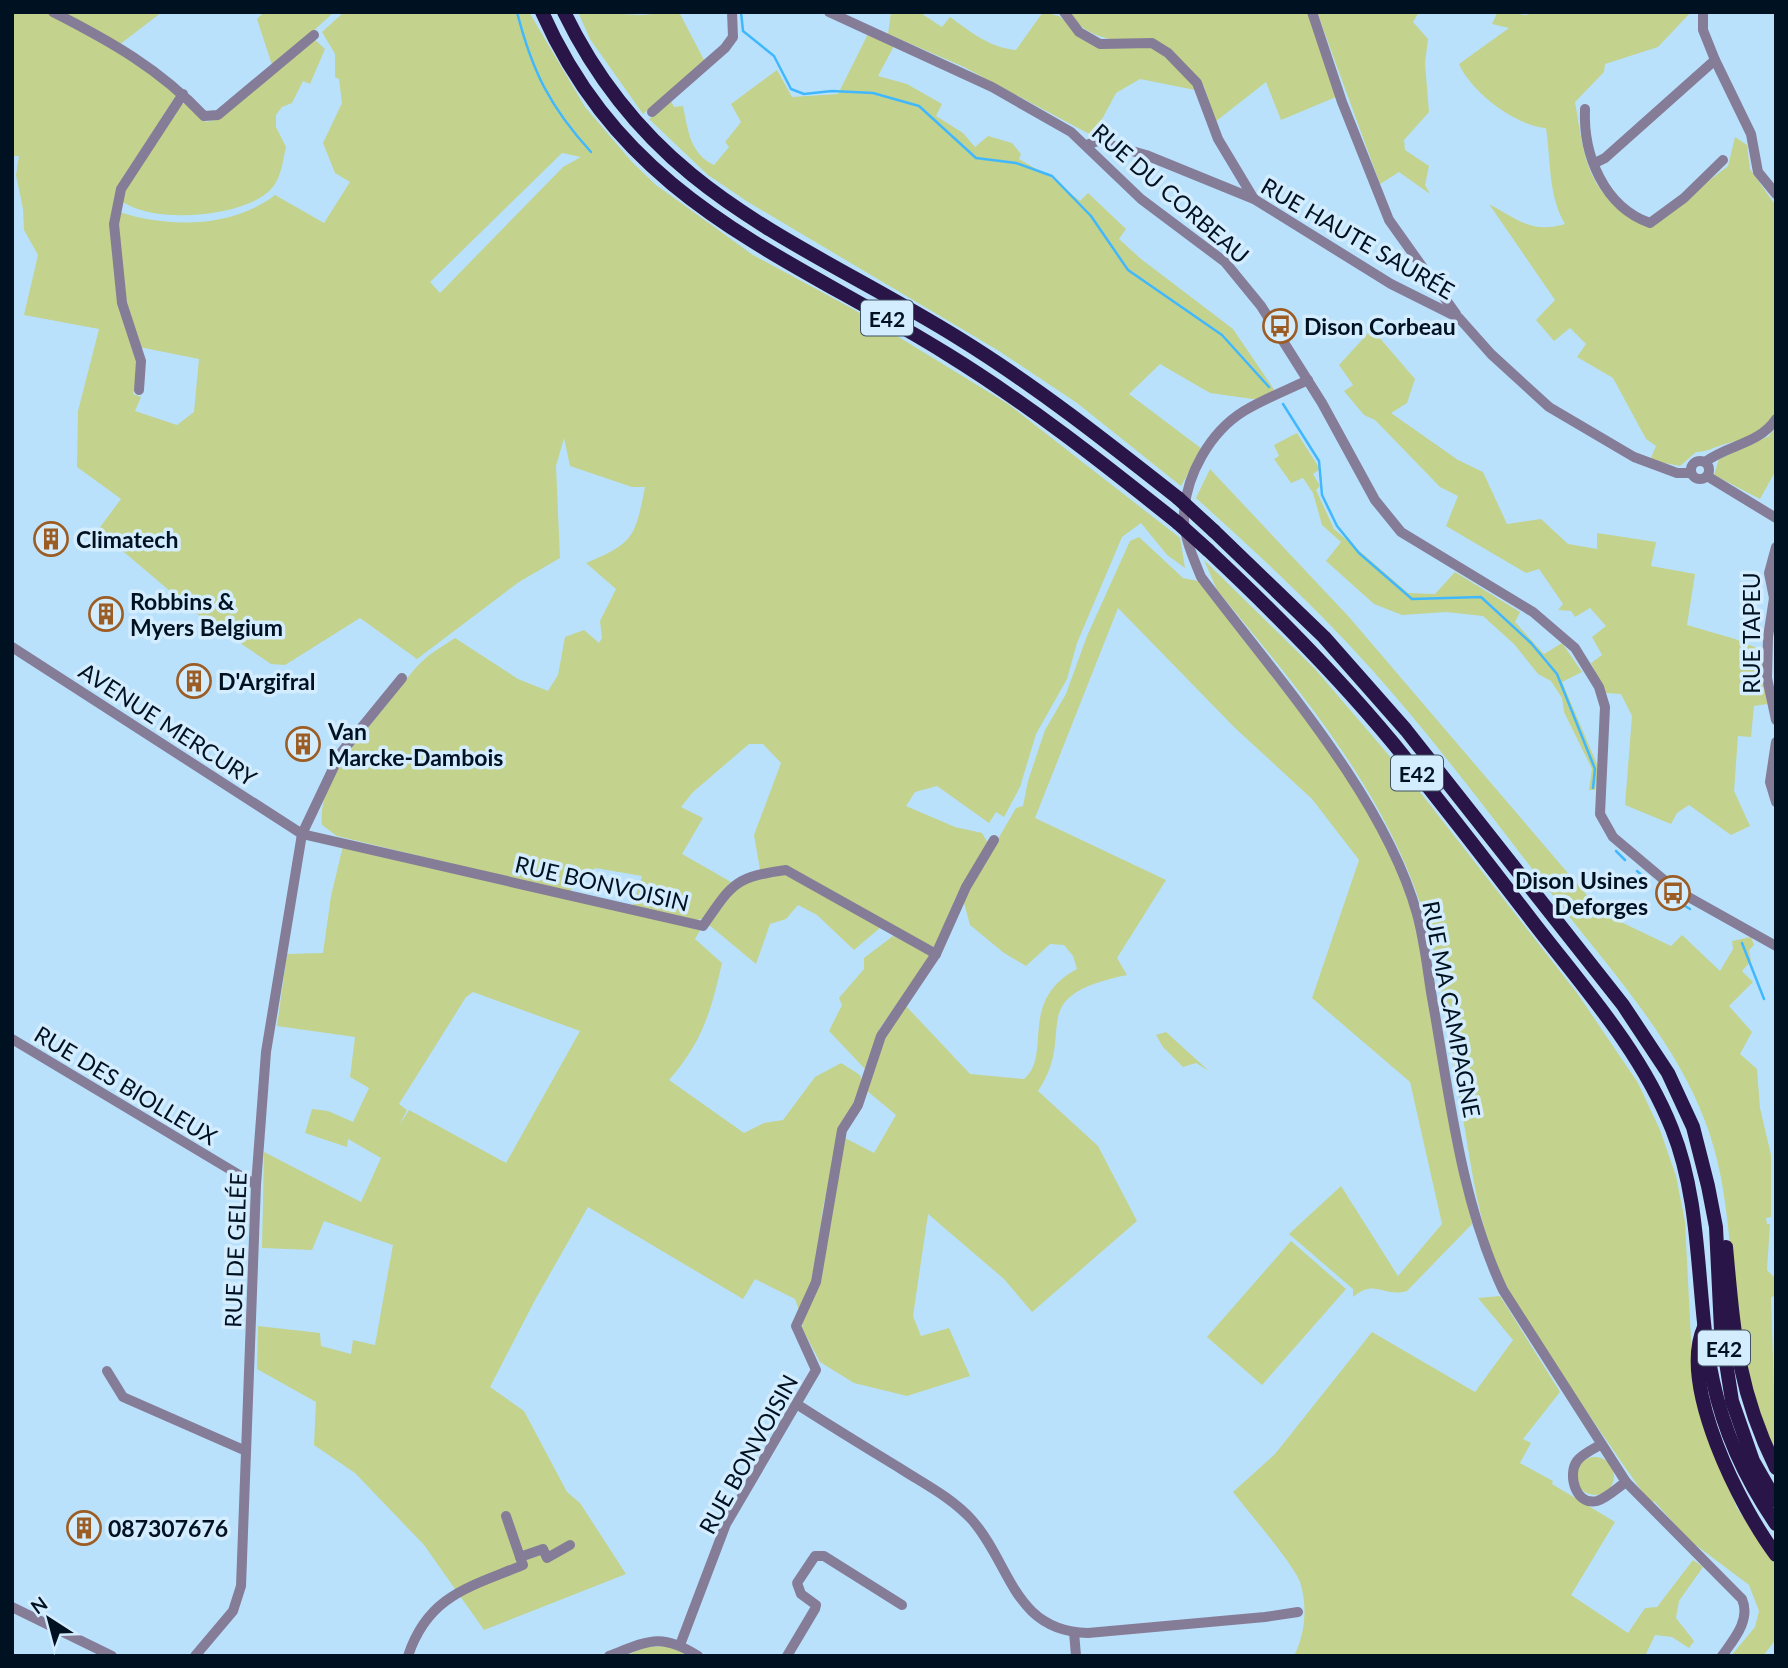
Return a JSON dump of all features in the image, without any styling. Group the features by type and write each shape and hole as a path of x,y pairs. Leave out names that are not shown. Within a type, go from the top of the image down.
{"highway":[{"name":"E42","path":"542,12 562,54 600,112 667,182 752,242 883,315 1000,389 1110,468 1178,523 1310,650 1392,742 1630,1048 1660,1100 1683,1160 1691,1197 1712,1379 1729,1436 1755,1491 1776,1524"},
{"name":"E42","path":"564,12 605,85 654,144 680,168 761,225 894,300 1011,373 1078,420 1178,498 1214,531 1324,638 1399,720 1623,1005 1681,1098 1697,1140 1716,1227 1721,1330 1732,1401 1753,1461 1776,1501"},
{"path":"1708,1186 1724,1230 1740,1376 1749,1405 1776,1468"},
{"path":"1705,1325 1697,1343 1700,1376 1714,1439 1739,1496 1776,1555"}],"street":[{"path":"53,12 94,33 171,82 204,116 218,115 314,35"},
{"path":"652,111 725,48 733,37 732,12"},
{"name":"RUE DU CORBEAU","path":"829,12 992,87 1071,132 1142,199 1226,262 1261,306 1308,380 1375,500 1401,532 1533,612 1575,649 1599,687 1605,707 1600,814 1613,837 1652,873 1676,890 1776,946"},
{"path":"1063,12 1079,32 1100,44 1152,43 1168,53 1197,83 1218,138 1255,200"},
{"path":"1312,12 1342,102 1389,220 1459,318"},
{"path":"1703,12 1703,30 1751,134 1758,172 1776,194"},
{"path":"1595,163 1605,158 1715,60"},
{"path":"139,390 141,360 122,303 114,224 121,189 183,94"},
{"path":"1585,109 1586,132 1599,181 1611,199 1640,220 1650,223 1684,198 1723,160"},
{"name":"RUE HAUTE SAURÉE","path":"1087,145 1097,141 1146,155 1255,200 1391,284 1459,318 1491,354 1549,407 1634,457 1677,473 1691,473 1701,479 1707,476 1724,488 1747,497 1776,518"},
{"name":"RUE MA CAMPAGNE","path":"1308,380 1243,411 1217,435 1201,456 1189,485 1184,516 1188,547 1201,577 1351,776 1391,848 1417,914 1475,1217 1494,1270 1600,1445 1626,1482 1742,1599 1746,1608 1743,1623 1722,1656"},
{"path":"1691,473 1695,462 1705,462 1715,455 1765,434 1776,419"},
{"path":"1705,462 1709,470 1707,476"},
{"name":"RUE TAPEU","path":"1776,547 1769,573 1774,598 1768,637 1767,678 1776,720"},
{"name":"AVENUE MERCURY","path":"12,647 302,834"},
{"name":"RUE DE GELÉE","path":"195,1656 233,1611 241,1586 256,1185 266,1052 302,834 340,754 402,678"},
{"path":"1776,742 1770,782 1776,802"},
{"name":"RUE BONVOISIN","path":"302,834 704,926 730,887 739,880 786,870 936,954 881,1036 858,1105 842,1130 816,1282 796,1326 816,1370 798,1405 726,1524 680,1645"},
{"path":"936,954 966,887 994,840"},
{"name":"RUE DES BIOLLEUX","path":"12,1039 256,1185"},
{"path":"107,1371 123,1398 246,1451"},
{"path":"798,1405 953,1501 986,1539 1020,1602 1050,1623 1074,1632 1298,1612"},
{"path":"1600,1445 1581,1457 1573,1470 1573,1486 1577,1493 1590,1501 1600,1500 1626,1482"},
{"path":"408,1656 418,1629 435,1610 460,1591 523,1565 506,1516"},
{"path":"520,1557 543,1549 547,1558 570,1545"},
{"path":"787,1656 816,1605 801,1594 797,1583 811,1561 819,1555 902,1605"},
{"path":"12,1607 111,1656"},
{"path":"1074,1632 1076,1656"},
{"path":"610,1656 653,1641 680,1645 698,1656"}],"green space":[{"path":"12,12 47,12 138,64 177,94 119,184 111,226 119,298 140,371 133,394 141,397 135,411 177,425 194,412 199,359 139,347 125,298 119,264 119,212 158,221 200,222 240,214 275,195 324,223 350,182 335,173 323,143 342,103 339,79 335,77 335,54 322,32 344,12 529,12 585,107 632,162 656,185 753,255 853,309 1008,404 1180,538 1185,568 1167,555 1141,523 1122,537 1077,643 1067,679 1036,734 1020,787 1004,817 996,812 989,823 937,786 915,792 906,806 955,827 982,833 988,843 955,899 934,950 786,867 760,870 754,835 781,763 763,744 749,744 693,792 681,807 703,818 682,854 731,882 706,918 696,920 633,906 642,876 595,868 569,892 337,836 322,825 322,808 333,776 353,746 411,673 428,656 455,638 518,679 548,691 558,675 565,637 584,630 599,643 602,638 600,621 616,589 586,563 614,550 630,536 635,528 645,487 632,487 570,466 564,438 556,466 560,558 519,582 417,659 360,618 285,665 271,664 197,614 98,530 121,499 77,467 78,411 99,329 24,315 38,255 24,230 16,175 19,156 12,156","holes":["562,153 581,157 563,167 440,293 430,282"]},
{"path":"61,12 162,12 119,45"},
{"path":"264,12 334,12 273,68 257,19"},
{"path":"578,12 641,15 679,12 705,62 643,114 590,39"},
{"path":"891,12 919,12 942,27 950,17 989,43 1016,50 1043,12 1059,16 1089,41 1148,45 1164,53 1200,91 1140,79 1116,93 1093,136 964,67 888,34"},
{"path":"1068,12 1310,12 1336,97 1281,120 1266,82 1215,122 1204,86 1158,42 1108,39 1086,30"},
{"path":"1317,12 1419,12 1413,22 1428,39 1425,63 1429,112 1404,140 1405,150 1429,166 1425,185 1430,194 1399,172 1380,184"},
{"path":"1530,12 1691,12 1658,47 1605,64 1604,72 1575,102 1583,148 1593,176 1609,200 1642,224 1651,225 1728,166 1735,137 1747,145 1750,169 1776,206 1776,411 1765,426 1753,435 1696,452 1680,466 1650,460 1656,446 1646,439 1613,378 1577,357 1586,344 1570,328 1554,341 1536,320 1555,300 1489,204 1534,226 1553,227 1565,224 1553,190 1546,128 1521,121 1496,106 1473,86 1459,64 1509,28 1492,24 1497,13 1527,15"},
{"path":"868,34 894,46 878,76 907,84 942,104 936,116 963,133 975,147 988,136 1012,143 1021,154 1019,159 1052,178 1080,201 1088,193 1126,229 1119,239 1233,329 1275,391 1260,400 1210,393 1160,364 1129,394 1202,449 1181,486 1077,403 999,351 748,202 708,175 649,119 671,101 674,107 683,106 695,148 714,165 729,147 725,142 741,122 731,104 777,70 792,97 838,94"},
{"path":"314,39 325,49 310,84 303,81 292,103 282,107 276,115 276,127 286,147 280,174 272,188 242,206 199,214 156,213 137,209 123,202 122,193 182,104 189,104 206,122 219,119"},
{"path":"1372,329 1415,379 1407,403 1391,413 1458,460 1483,472 1507,524 1541,519 1568,544 1597,549 1597,533 1656,542 1651,566 1695,574 1687,625 1764,651 1767,704 1754,706 1751,737 1738,736 1734,791 1750,826 1731,835 1689,805 1677,813 1671,824 1625,805 1632,716 1621,694 1606,693 1591,663 1602,655 1592,637 1606,626 1590,608 1575,617 1571,611 1558,610 1563,604 1539,569 1526,573 1446,526 1458,496 1440,487 1375,420 1364,415 1344,391 1353,385 1339,365"},
{"path":"1776,426 1776,470 1760,499 1714,475 1719,459 1769,436"},
{"path":"1297,433 1320,469 1313,474 1320,486 1316,490 1334,529 1408,593 1435,594 1455,572 1520,612 1515,622 1544,654 1562,643 1582,672 1562,682 1599,769 1595,790 1589,790 1592,769 1564,712 1562,698 1551,681 1538,674 1514,644 1483,616 1446,612 1402,615 1374,604 1326,561 1341,542 1322,525 1313,493 1303,478 1291,483 1274,459 1279,456 1274,445"},
{"path":"1210,469 1349,617 1602,913 1671,946 1682,935 1720,971 1733,949 1732,941 1751,937 1754,945 1749,950 1751,961 1742,971 1753,982 1729,1006 1752,1032 1740,1054 1757,1069 1760,1108 1771,1155 1771,1217 1766,1218 1767,1224 1770,1224 1767,1270 1776,1279 1776,1296 1771,1297 1776,1452 1756,1404 1742,1354 1726,1207 1714,1150 1705,1121 1677,1063 1622,982 1398,699 1309,604 1196,498"},
{"path":"1139,537 1183,578 1198,581 1337,760 1392,854 1415,921 1472,1224 1407,1291 1367,1289 1353,1297 1353,1289 1289,1234 1341,1186 1398,1276 1442,1224 1410,1082 1312,998 1359,860 1312,799 1235,728 1118,608 1035,818 1166,880 1117,958 1127,975 1094,984 1074,994 1063,1006 1058,1019 1049,1070 1038,1091 1098,1146 1137,1221 1032,1312 1004,1279 928,1214 913,1316 921,1336 949,1328 970,1376 907,1396 854,1383 820,1362 802,1328 804,1315 822,1278 824,1241 843,1137 874,1153 896,1115 866,1090 885,1033 905,1005 970,1074 1024,1079 1032,1069 1047,996 1059,982 1077,969 1073,956 1064,945 1050,944 1026,966 1004,953 970,925 963,899 1016,808 1023,806 1028,781 1045,730 1066,694 1087,636 1130,541"},
{"path":"1204,560 1315,669 1416,787 1577,993 1638,1083 1660,1130 1676,1176 1685,1222 1692,1359 1706,1434 1737,1508 1776,1566 1776,1639 1763,1656 1731,1656 1755,1627 1759,1611 1749,1585 1689,1540 1654,1501 1650,1503 1568,1383 1504,1280 1494,1259 1476,1195 1435,958 1421,906 1402,856 1349,762 1285,674 1217,590"},
{"path":"343,846 702,927 695,939 722,963 704,1025 690,1052 669,1080 744,1133 764,1123 783,1120 815,1077 841,1063 860,1075 862,1082 857,1099 843,1122 823,1207 814,1278 799,1310 795,1299 755,1279 743,1299 588,1207 490,1387 524,1411 567,1492 580,1503 626,1574 484,1630 424,1545 355,1473 314,1445 316,1402 257,1369 258,1326 320,1333 321,1346 351,1354 353,1340 375,1345 393,1245 324,1221 312,1250 262,1248 264,1152 361,1202 381,1158 348,1139 347,1147 305,1133 312,1109 328,1111 353,1122 369,1088 350,1077 355,1037 277,1026 287,954 323,953 331,896","holes":["473,992 580,1031 506,1163 409,1110 399,1126 407,1110 399,1104 466,997"]},
{"path":"788,873 881,927 854,950 817,915 798,905 786,919 770,924 756,964 709,925 740,883"},
{"path":"893,936 932,954 880,1028 865,1069 829,1031 842,1005 839,998 864,969 864,958"},
{"path":"1166,1032 1209,1071 1196,1063 1183,1067 1163,1047 1156,1035"},
{"path":"1291,1241 1346,1289 1262,1385 1207,1337"},
{"path":"1500,1296 1560,1392 1523,1439 1531,1443 1520,1463 1553,1481 1552,1484 1615,1522 1571,1595 1628,1633 1645,1608 1657,1607 1693,1560 1703,1567 1679,1601 1676,1618 1694,1641 1689,1648 1672,1637 1655,1635 1645,1656 1294,1656 1301,1639 1304,1620 1300,1582 1280,1551 1233,1492 1275,1454 1372,1332 1475,1392 1513,1340 1478,1298"},
{"path":"1595,1457 1608,1463 1614,1476 1608,1489 1595,1495 1582,1489 1576,1476 1582,1463"},
{"path":"669,1646 688,1656 624,1656 647,1647"}],"waterway":[{"path":"517,12 529,52 544,87 564,119 591,152"},
{"path":"741,12 743,31 774,56 791,89 804,94 832,91 873,93 919,106 976,158 1016,163 1052,176 1091,216 1128,270 1222,335 1269,387"},
{"path":"1283,404 1319,461 1322,495 1337,526 1359,553 1412,599 1481,597 1531,643 1557,674 1595,769 1593,788"},
{"path":"1616,851 1625,860"},
{"path":"1637,871 1646,879"},
{"path":"1673,899 1690,909"},
{"path":"1742,943 1764,999"}],"place":[{"name":"Dison Corbeau","path":"1280,326"},
{"name":"Climatech","path":"51,539"},
{"name":"Robbins & Myers Belgium","path":"106,614"},
{"name":"D'Argifral","path":"194,681"},
{"name":"Van Marcke-Dambois","path":"303,744"},
{"name":"Dison Usines Deforges","path":"1673,893"},
{"name":"087307676","path":"84,1528"}]}
